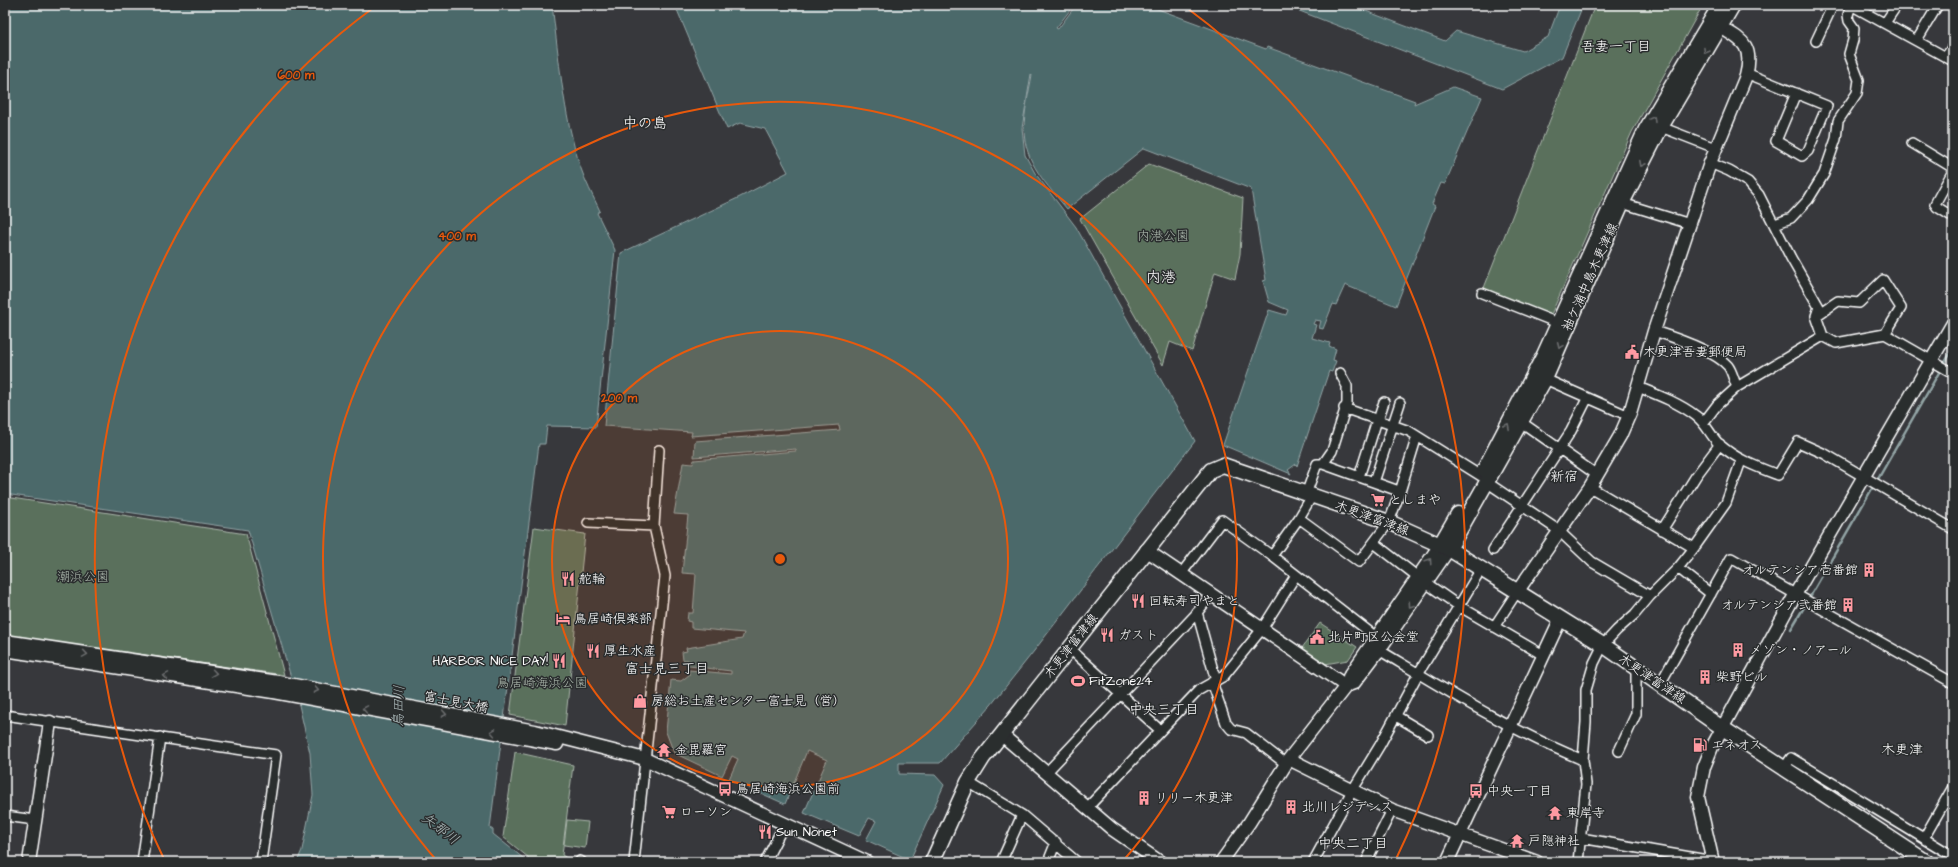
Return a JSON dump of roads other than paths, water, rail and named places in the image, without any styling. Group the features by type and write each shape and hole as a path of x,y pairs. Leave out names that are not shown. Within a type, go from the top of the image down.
{"main road":[{"name":"袖ケ浦中島木更津線","path":"1484,480 1544,354 1563,325 1622,203 1715,24 1720,5"},
{"name":"袖ケ浦中島木更津線","path":"1444,547 1521,422 1545,379 1563,325 1646,129 1715,24 1733,5"},
{"name":"木更津富津線","path":"932,862 968,782 983,758 1146,550 1212,470 1218,466 1230,467 1390,522 1444,547 1560,620 1603,645 1722,728 1927,862"}],"street":[{"path":"1816,41 1833,5"},
{"path":"1775,224 1791,218 1808,200 1824,174 1836,139 1838,121 1857,93 1859,80 1849,54 1853,40 1854,28 1849,21 1848,15 1851,5 1949,59 1953,46"},
{"path":"1885,23 1897,5"},
{"path":"1917,40 1938,5"},
{"path":"1494,627 1558,530 1590,487 1629,416 1654,330 1715,148 1746,73 1748,64 1746,46 1741,39 1715,24"},
{"path":"1746,73 1796,93 1827,106 1808,150 1802,156 1776,141 1796,93"},
{"path":"1661,127 1715,148"},
{"path":"1912,143 1953,168"},
{"path":"1710,163 1729,171 1748,182 1759,195 1791,258 1819,306 1816,316 1823,336 1836,343 1885,334 1953,373"},
{"path":"1953,171 1935,204 1937,207 1953,217"},
{"path":"1622,203 1690,224"},
{"path":"1816,316 1838,300 1859,303 1883,280 1901,308 1885,334"},
{"path":"1482,293 1563,325"},
{"path":"1581,838 1713,861 1698,791 1704,767 1722,728 1796,593 1953,322"},
{"path":"1654,330 1674,337 1709,353 1729,366 1736,386"},
{"path":"1704,422 1717,405 1736,386 1823,336"},
{"path":"1323,464 1332,450 1348,392 1340,372"},
{"path":"1545,379 1587,399 1629,416"},
{"path":"1638,387 1686,409 1704,422 1720,444 1741,461 1778,475 1798,442 1825,454 1953,529"},
{"path":"1493,550 1571,431 1587,399"},
{"path":"1359,477 1384,402"},
{"path":"1374,482 1400,403"},
{"path":"1344,408 1392,425 1417,436 1558,530 1592,562 1650,596"},
{"path":"1521,422 1559,450 1597,475"},
{"path":"1300,518 1359,562 1390,522 1417,436"},
{"path":"1662,530 1696,476 1720,444"},
{"path":"634,862 665,576 654,526 659,450"},
{"path":"1578,862 1586,784 1583,760 1586,722 1586,690 1594,663 1603,645 1616,630 1636,614 1650,596 1678,568 1694,548 1726,503 1741,461"},
{"path":"1272,556 1300,518 1309,495 1317,464 1323,464 1396,490 1399,495"},
{"path":"1590,487 1694,548"},
{"path":"1181,574 1222,520 1272,556 1376,637"},
{"path":"588,523 654,526"},
{"path":"1374,543 1459,606 1543,655"},
{"path":"1346,686 1354,683 1379,650 1444,547"},
{"path":"1146,550 1346,686"},
{"path":"1660,684 1731,558 1796,593 1953,683"},
{"path":"1678,568 1711,594"},
{"path":"1313,862 1396,716 1418,674 1481,569"},
{"path":"1088,807 1199,690 1224,676 1262,629 1296,575"},
{"path":"1221,862 1249,823 1287,761 1346,686 1348,678 1376,637 1422,580"},
{"path":"1047,772 1198,612 1212,594"},
{"path":"1198,612 1214,682 1226,723 1231,729 1246,733 1287,761 1392,810 1537,862"},
{"path":"1447,862 1560,620"},
{"path":"5,642 276,687"},
{"path":"1069,648 1121,693 1160,730"},
{"path":"5,650 276,687"},
{"path":"1379,650 1509,727 1545,745 1583,760"},
{"path":"1620,751 1636,714 1636,667"},
{"name":"富士見大橋","path":"276,687 533,735 645,760 867,862"},
{"path":"5,715 276,755 261,862"},
{"path":"1396,716 1428,735"},
{"path":"29,862 50,722"},
{"path":"1002,735 1112,829 1160,862"},
{"path":"142,862 160,738"},
{"path":"1784,768 1791,758 1953,856"},
{"path":"968,782 1022,815 1056,842 1076,862"},
{"path":"1924,838 1953,787"},
{"path":"1366,862 1392,810"},
{"path":"1001,862 1022,815"},
{"path":"5,816 35,820"},
{"path":"765,862 784,823"},
{"path":"1048,862 1056,842"}],"water":[{"path":"5,5 552,5 562,86 574,146 584,177 600,211 597,213 615,250 596,427 547,426 545,444 539,444 490,828 493,830 493,834 528,862 297,862 302,850 313,795 310,753 299,705 248,530 5,494"},
{"path":"675,5 1074,5 1056,28 1058,29 1076,5 1147,5 1266,49 1267,47 1415,101 1414,104 1453,87 1482,97 1445,184 1441,183 1432,204 1435,206 1396,306 1345,285 1336,305 1333,304 1323,329 1319,328 1321,321 1315,320 1313,324 1316,325 1312,338 1330,343 1329,346 1336,349 1333,360 1336,361 1332,372 1329,371 1297,466 1296,464 1288,470 1291,474 1223,445 1269,310 1286,315 1288,310 1269,302 1263,281 1266,280 1251,189 1144,148 1067,209 1038,172 1032,162 1025,141 1024,122 1031,74 1022,128 1025,155 1035,173 1076,227 1195,441 1034,651 991,705 940,763 899,763 899,774 935,775 944,785 910,860 866,840 876,821 869,818 859,836 804,813 827,760 807,751 785,804 729,779 738,759 732,756 722,776 674,753 666,732 671,680 681,681 689,675 689,670 731,674 731,671 689,666 688,660 683,660 682,652 687,651 686,648 742,639 744,633 691,628 691,622 687,621 688,613 693,613 696,574 682,573 688,515 674,514 683,463 693,464 694,460 796,451 796,449 694,457 695,441 840,430 839,425 691,436 692,432 604,426 621,253 740,197 788,172 765,129 740,123 727,129"},
{"path":"1284,5 1350,5 1445,41 1456,31 1523,51 1548,37 1560,5 1583,5 1562,57 1502,89"}],"waterway":[{"path":"1944,364 1953,349"},
{"path":"1878,479 1941,369"},
{"path":"1811,595 1873,487"},
{"path":"1791,629 1806,604"}],"place":[{"name":"木更津吾妻郵便局","path":"1632,352"},
{"name":"としまや","path":"1378,500"},
{"name":"オルテンシア壱番館","path":"1869,570"},
{"name":"舵輪","path":"568,579"},
{"name":"回転寿司やまと","path":"1138,601"},
{"name":"オルテンシア弐番館","path":"1848,605"},
{"name":"鳥居崎倶楽部","path":"563,619"},
{"name":"ガスト","path":"1107,635"},
{"name":"北片町区公会堂","path":"1317,637"},
{"name":"メゾン・ノアール","path":"1738,650"},
{"name":"厚生水産","path":"593,651"},
{"name":"HARBOR NICE DAY!","path":"559,661"},
{"name":"柴野ビル","path":"1705,677"},
{"name":"FitZone24","path":"1078,681"},
{"name":"房総お土産センター富士見（営）","path":"640,701"},
{"name":"エネオス","path":"1700,745"},
{"name":"金毘羅宮","path":"664,750"},
{"name":"鳥居崎海浜公園前","path":"725,789"},
{"name":"中央一丁目","path":"1476,791"},
{"name":"リリー木更津","path":"1144,798"},
{"name":"北川レジデンス","path":"1291,807"},
{"name":"ローソン","path":"669,812"},
{"name":"東岸寺","path":"1555,813"},
{"name":"Sun Nonet","path":"765,832"},
{"name":"戸隠神社","path":"1517,841"}],"district":[{"name":"吾妻一丁目","path":"1616,47"},
{"name":"中の島","path":"645,123"},
{"name":"内港","path":"1161,277"},
{"name":"新宿","path":"1564,477"},
{"name":"富士見三丁目","path":"667,669"},
{"name":"中央三丁目","path":"1164,710"},
{"name":"木更津","path":"1902,750"},
{"name":"中央二丁目","path":"1353,844"}],"park label":[{"name":"内港公園","path":"1163,236"},
{"name":"潮浜公園","path":"83,577"},
{"name":"鳥居崎海浜公園","path":"542,683"}],"water label":[{"name":"鳥田川","path":"399,706"},
{"name":"矢那川","path":"440,829"}]}
